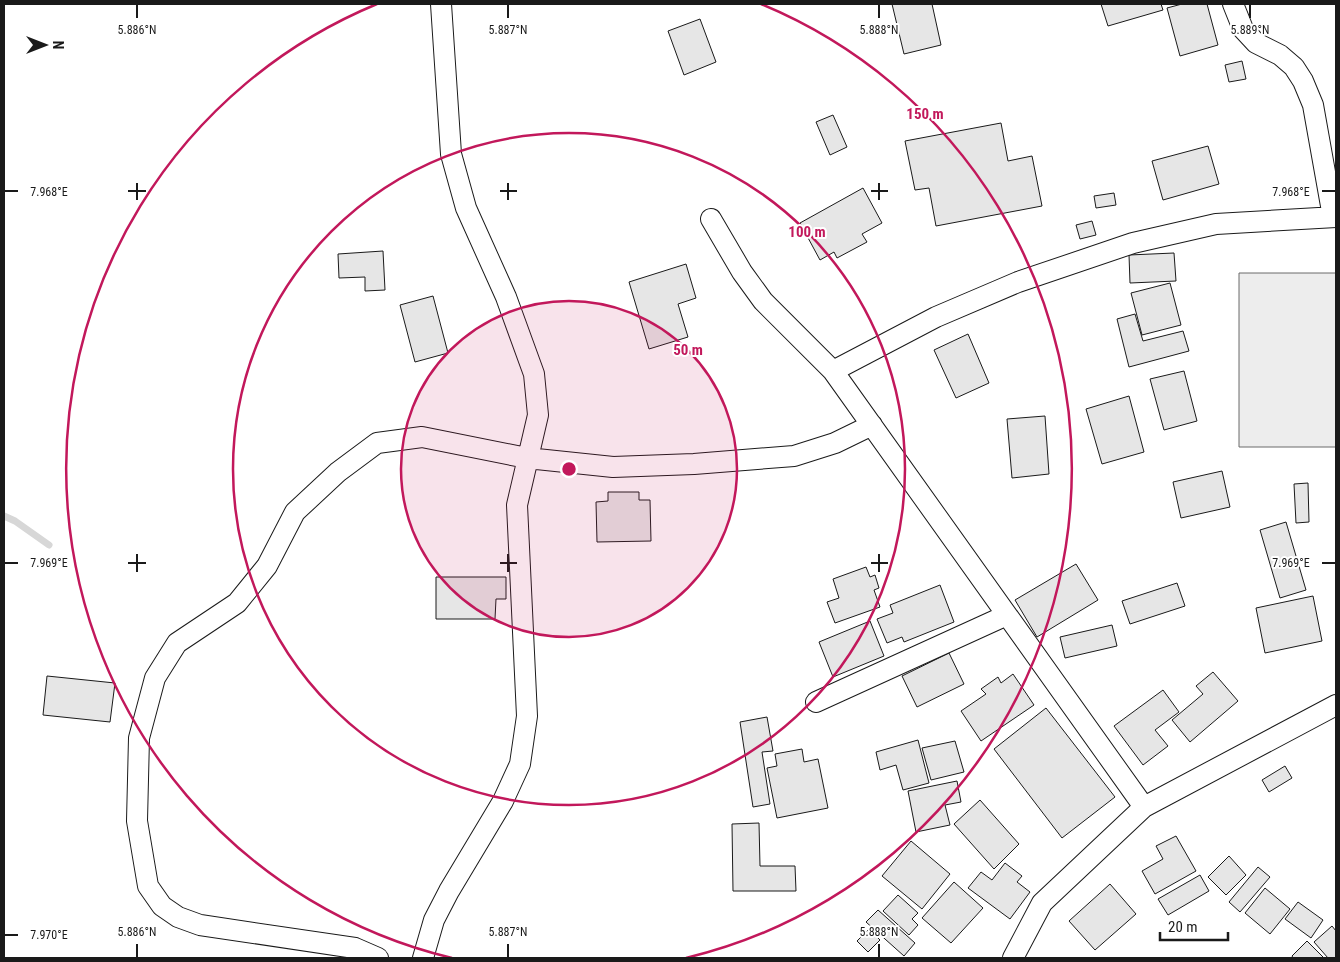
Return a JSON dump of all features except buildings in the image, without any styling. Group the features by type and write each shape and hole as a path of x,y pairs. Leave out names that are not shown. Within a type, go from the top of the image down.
{"street":[{"path":"423,958 434,920 448,891 504,802 520,764 527,716 517,505 538,415 534,374 506,297 466,208 451,154 441,4"},
{"path":"833,371 936,317 1018,282 1133,243 1216,224 1335,217 1313,105 1303,81 1294,67 1280,55 1256,43 1244,29 1233,4"},
{"path":"711,219 742,272 763,301 833,371 1144,807"},
{"path":"378,958 355,948 200,925 178,917 162,906 148,886 137,821 139,738 155,678 177,643 237,603 268,566 295,512 338,472 377,443 422,437 527,458 613,467 694,464 794,456 835,443 872,425"},
{"path":"816,702 1007,615"},
{"path":"1013,958 1042,902 1144,807 1336,705"}],"shaded area":[{"path":"1239,273 1336,273 1336,447 1239,447"}],"waterway":[{"path":"4,516 15,521 49,545"}]}
